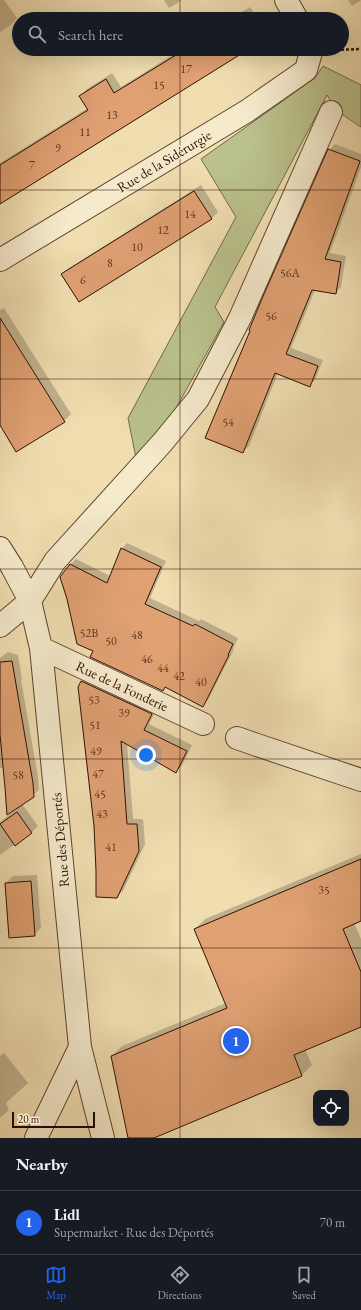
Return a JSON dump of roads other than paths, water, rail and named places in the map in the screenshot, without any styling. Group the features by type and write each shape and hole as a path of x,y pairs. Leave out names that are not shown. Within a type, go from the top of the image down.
{"street":[{"path":"286,0 294,12"},
{"name":"Rue de la Sidérurgie","path":"0,260 247,111 306,70 310,56"},
{"path":"0,626 30,601 55,561 162,443 198,400 240,318 331,112"},
{"name":"Rue des Déportés","path":"0,548 30,601 41,648 80,1046 103,1138"},
{"name":"Rue de la Fonderie","path":"41,648 204,724"},
{"path":"237,738 361,780"},
{"path":"36,1138 80,1046"}],"place":[{"name":"Lidl","path":"236,1041"}]}
